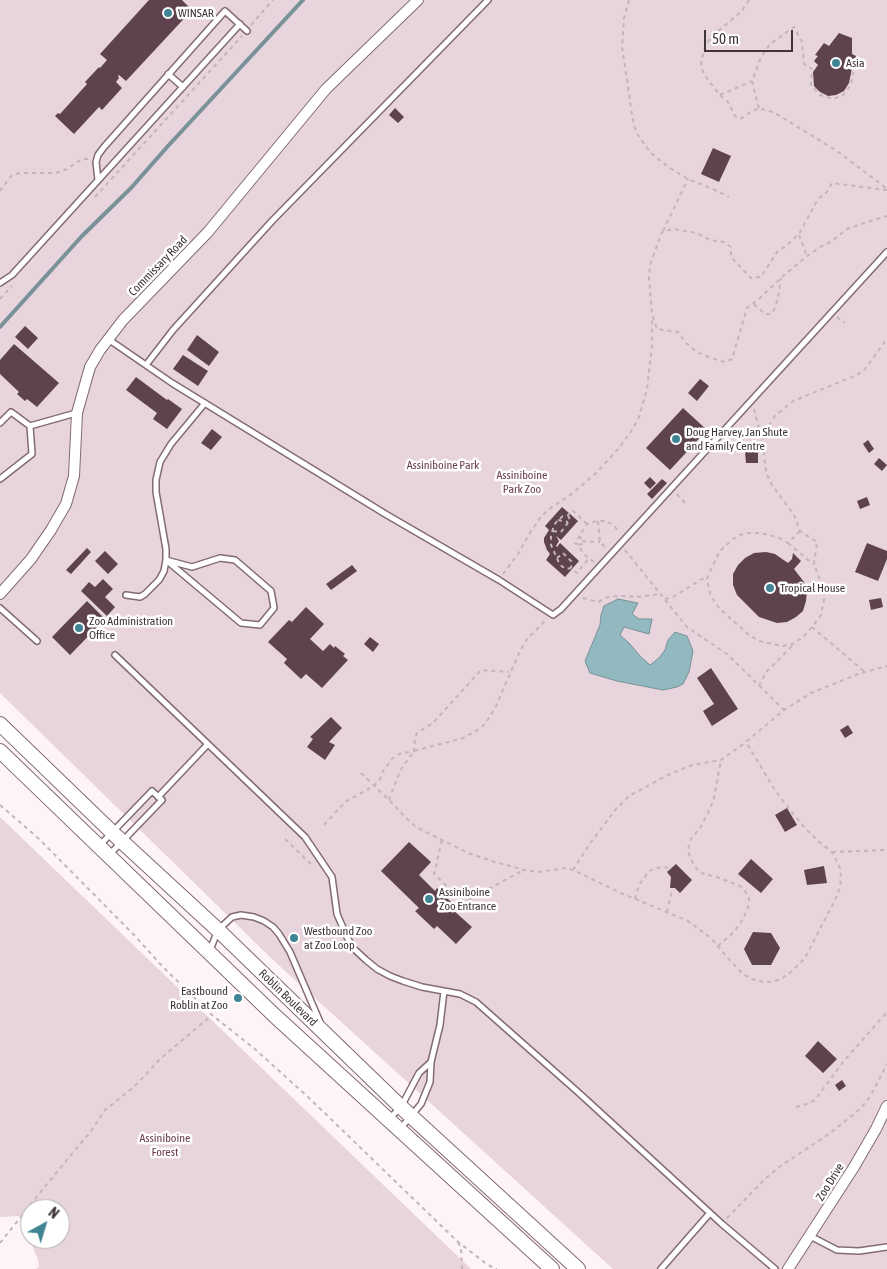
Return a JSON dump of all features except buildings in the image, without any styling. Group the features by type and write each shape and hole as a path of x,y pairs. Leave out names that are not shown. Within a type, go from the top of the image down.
{"main road":[{"name":"Roblin Boulevard","path":"0,724 117,837 218,930 400,1107 578,1269"},
{"name":"Roblin Boulevard","path":"0,751 275,1016 552,1269"}],"street":[{"name":"Commissary Road","path":"0,594 6,582 31,559 42,545 66,504 74,476 77,413 90,367 108,339 123,320 208,232 326,89 418,0"},
{"name":"Zoo Drive","path":"788,1269 854,1167 887,1106"}],"lane":[{"path":"146,365 173,330 272,221 488,0"},
{"path":"98,180 96,168 98,156 104,147 225,11 247,31"},
{"path":"0,283 12,275 240,24"},
{"path":"168,74 183,87"},
{"path":"108,339 204,403 386,515 499,580 553,615 561,609 602,565 887,252"},
{"path":"126,595 140,596 145,594 159,580 164,571 166,548 156,492 156,480 160,462 171,444 204,403"},
{"path":"0,423 11,412 30,426 32,454 0,479"},
{"path":"30,426 77,413"},
{"path":"220,558 235,560 271,591 274,608 260,625 241,623 166,560 192,567 220,558"},
{"path":"0,608 37,640"},
{"path":"115,654 305,837 332,877 337,914 346,937 353,948 377,969 390,976 417,985 466,996 482,1006 722,1224 775,1269"},
{"path":"104,851 160,798 208,744"},
{"path":"104,851 117,837 152,790 160,798"},
{"path":"208,953 218,930 232,917 241,915 254,917 273,926 290,952 323,1032"},
{"path":"399,1130 421,1104 430,1082 431,1062 440,1025 444,991"},
{"path":"389,1120 400,1107 419,1073 431,1062"},
{"path":"661,1269 710,1213"},
{"path":"810,1236 837,1250 859,1251 887,1247"}],"path":[{"path":"629,0 624,18 622,47 634,126 638,135 650,152 658,159 688,179 728,197"},
{"path":"749,0 736,18 711,38 705,46 701,63 703,72 708,80 728,102 735,116 740,120 759,108 784,118 837,151 887,189"},
{"path":"759,108 752,81 761,57 770,44 794,27 802,42 804,64 812,70 811,85 820,95 833,99 843,95 851,85 854,72"},
{"path":"720,95 752,81"},
{"path":"0,191 11,176 28,173 56,173 82,160 98,156"},
{"path":"499,580 518,554 540,518 596,473 619,448 639,417 646,390 652,346 650,265 662,232 688,179"},
{"path":"662,232 673,229 697,233 710,240 724,242 731,247 731,257 751,278 760,277 777,252 799,234 818,198 827,192 832,183 887,189"},
{"path":"652,314 657,329 678,332 697,352 725,362 732,359 747,308 807,256 848,229 887,216"},
{"path":"799,234 807,256"},
{"path":"753,304 766,314 771,314 778,298 781,278"},
{"path":"759,686 766,672 812,627 821,615 824,600 823,588 814,564 817,542 800,531 794,515 770,482 766,472 763,446 764,434 775,416 793,401 856,375 869,365 887,339"},
{"path":"752,400 763,443"},
{"path":"709,448 763,446"},
{"path":"672,488 685,503"},
{"path":"587,524 572,510 568,515 558,520 551,536 551,545 560,564 566,569 571,568 577,573 589,558"},
{"path":"553,531 561,532 570,520 568,515"},
{"path":"558,520 568,522"},
{"path":"598,521 600,542"},
{"path":"602,565 589,558 579,545 575,543 587,524 598,521 606,521 614,525 622,543 687,627 727,654 784,710"},
{"path":"788,543 800,531"},
{"path":"793,644 782,646 758,641 749,635 720,609 710,594 707,579 715,558 720,551 733,539 748,533 761,533 777,537 788,543 814,564"},
{"path":"580,536 582,541"},
{"path":"582,541 600,542 612,553"},
{"path":"579,545 582,544 582,541"},
{"path":"557,558 563,553 572,562 571,568"},
{"path":"665,599 674,596 702,579 707,579"},
{"path":"575,593 586,600 598,602 608,597 636,597 661,594"},
{"path":"324,825 345,802 374,786 392,759 399,754 463,738 485,724 492,715 510,672 527,639 553,615"},
{"path":"812,627 865,672"},
{"path":"573,870 591,842 616,809 629,796 689,766 721,760 784,710 811,693 865,672 887,666"},
{"path":"389,800 401,769 414,751 417,734 433,723 481,670 510,672"},
{"path":"361,773 416,827 483,859 539,872 566,868 573,870 598,883 688,921 711,938 743,974 752,979 772,982 792,972 805,958 837,896 841,877 840,868 832,852 804,827 783,801 746,742"},
{"path":"718,946 735,931 744,919 748,907 748,898 740,886 698,871 690,858 688,849 691,839 700,828 710,809 721,760"},
{"path":"0,805 48,847 133,934 163,968 212,1015 256,1050 457,1241 496,1269"},
{"path":"285,839 319,872"},
{"path":"442,840 434,874 464,902 524,870"},
{"path":"832,852 887,850"},
{"path":"635,899 639,885 649,871 656,868 668,868"},
{"path":"667,912 672,890"},
{"path":"205,1008 229,983"},
{"path":"796,1107 815,1100 843,1062 887,1012"},
{"path":"0,1243 92,1131 104,1111 116,1103 160,1059 212,1015"},
{"path":"722,1224 779,1167 829,1134 860,1109 870,1097 887,1064"},
{"path":"457,1241 461,1248 462,1269"}],"green space":[{"name":"Assiniboine Park","path":"0,0 887,0 887,1269 613,1269 272,959 0,693"},
{"name":"Assiniboine Forest","path":"0,817 471,1269 36,1269 39,1267 34,1249 70,1249 70,1199 20,1199 20,1216 0,1217"}],"water":[{"path":"618,599 638,603 632,614 639,619 652,619 649,634 624,627 620,635 650,665 659,658 665,650 668,640 675,632 687,636 693,651 689,672 683,684 663,690 617,681 590,673 585,661 600,625 604,606"}],"waterway":[{"path":"0,327 82,236 131,188 303,0"}],"place":[{"name":"WINSAR","path":"168,13"},
{"name":"Asia","path":"836,63"},
{"name":"Doug Harvey, Jan Shute and Family Centre","path":"676,439"},
{"name":"Tropical House","path":"770,588"},
{"name":"Zoo Administration Office","path":"79,628"},
{"name":"Assiniboine Zoo Entrance","path":"429,899"},
{"name":"Westbound Zoo at Zoo Loop","path":"294,938"},
{"name":"Eastbound Roblin at Zoo","path":"238,998"}],"park label":[{"name":"Assiniboine Park Zoo","path":"522,482"}]}
